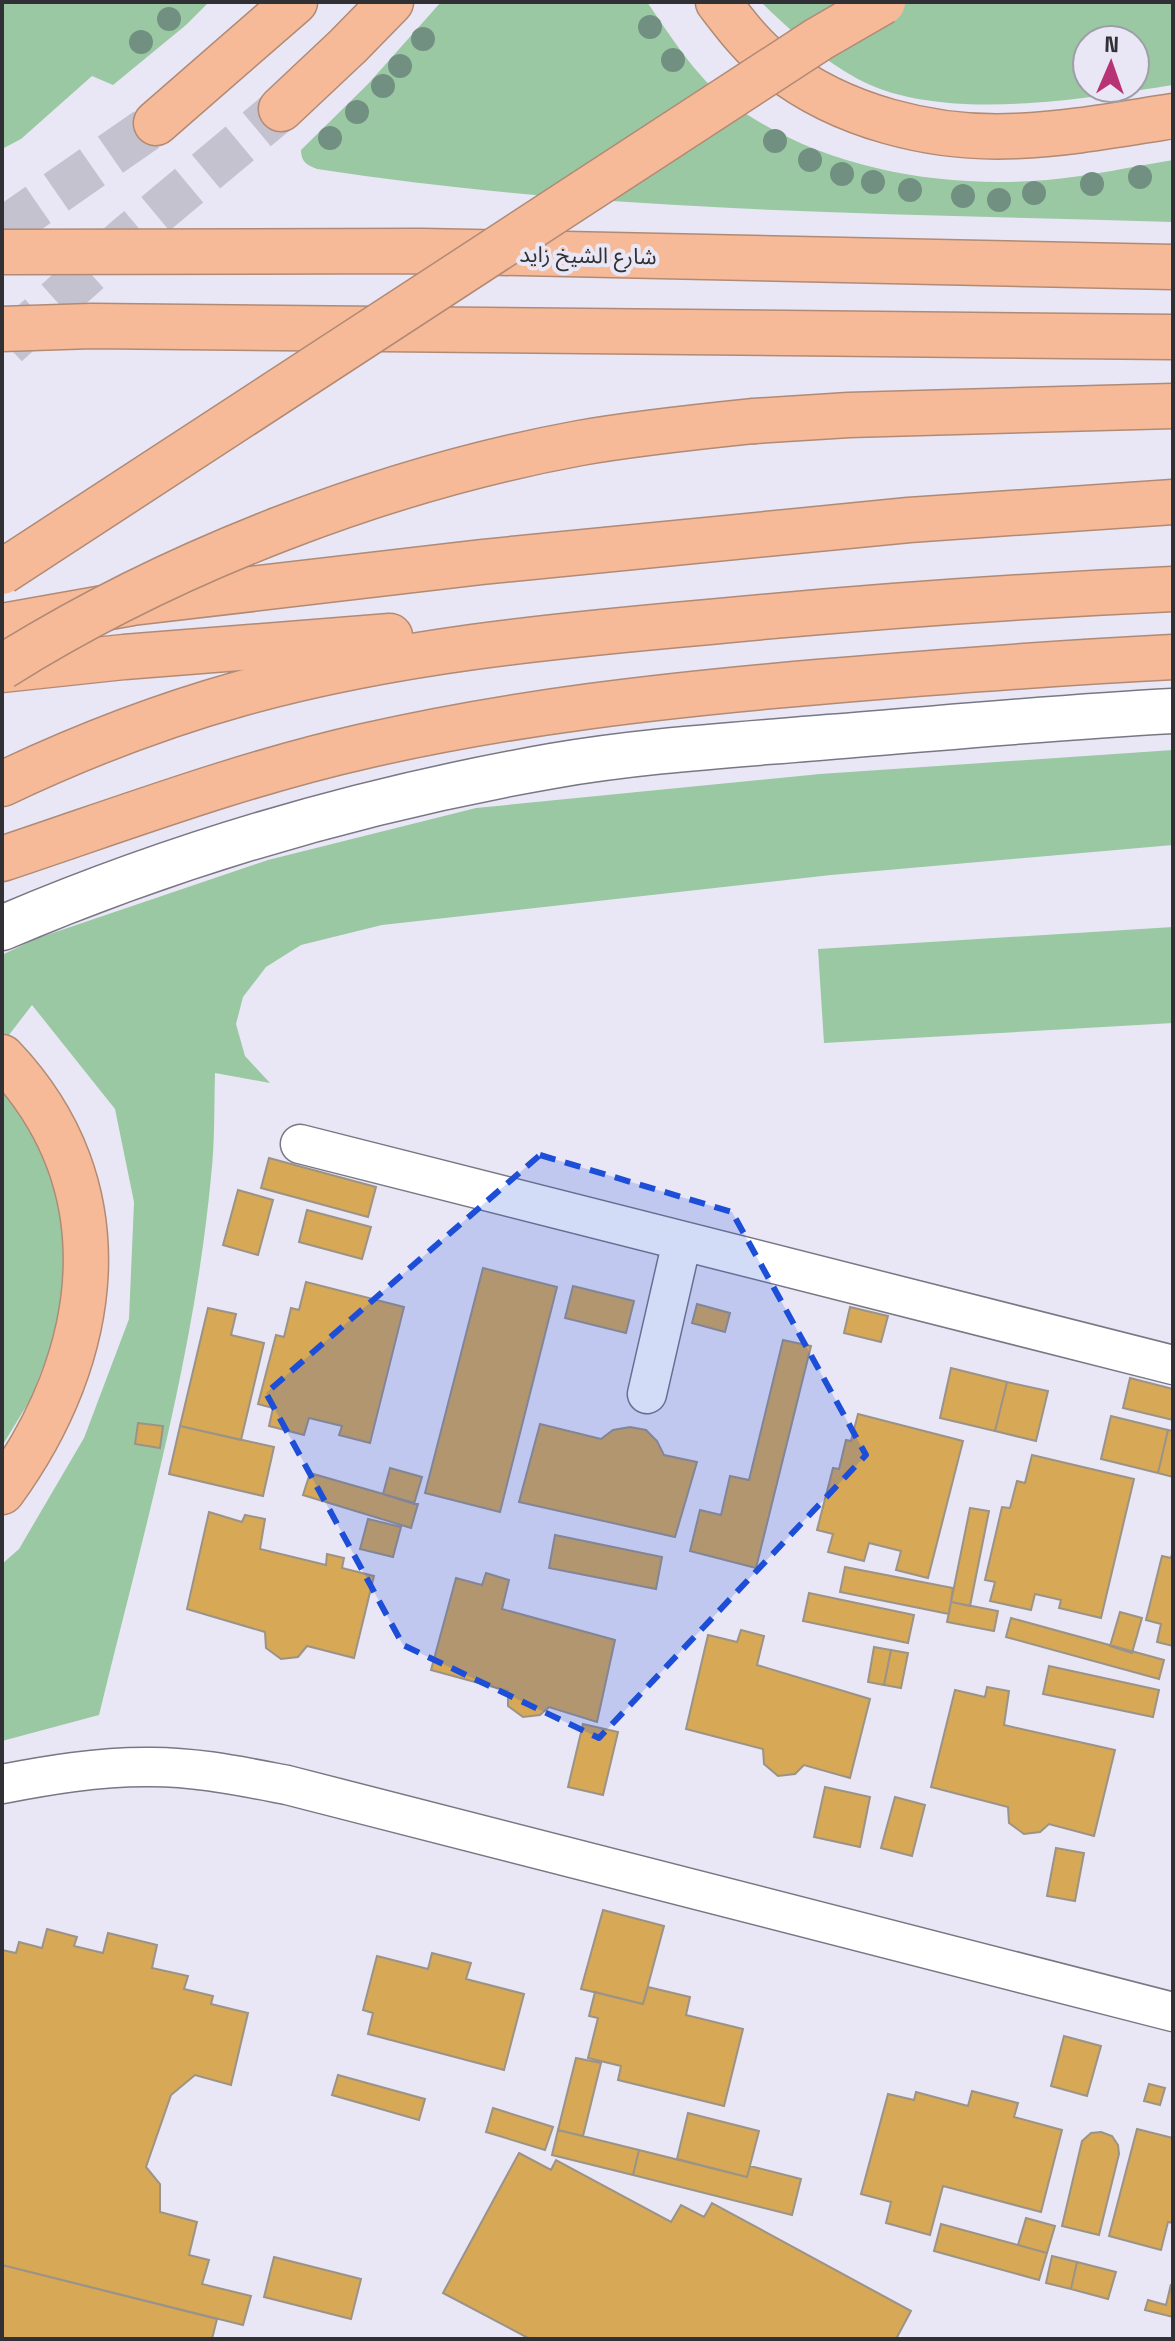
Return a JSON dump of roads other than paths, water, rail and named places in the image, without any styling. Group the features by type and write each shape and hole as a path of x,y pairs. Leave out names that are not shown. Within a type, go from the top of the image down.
{"highway":[{"path":"156,123 295,2"},
{"path":"281,109 391,2"},
{"path":"718,2 741,33 772,63 808,89 847,107 888,120 945,132 1014,137 1173,116"},
{"path":"2,572 819,39 883,2"},
{"name":"شارع الشيخ زايد","path":"2,252 422,251 1173,267"},
{"path":"2,329 92,326 355,327 1173,337"},
{"path":"2,669 86,619 170,578 313,518 400,488 579,443 754,421 849,415 1173,406"},
{"path":"2,626 132,603 498,560 909,520 1173,502"},
{"path":"2,784 102,740 239,694 404,658 596,632 859,608 1173,589"},
{"path":"2,669 445,633 505,630 596,632"},
{"path":"2,859 202,791 282,768 445,729 614,702 958,670 1173,657"},
{"path":"2,1057 40,1103 71,1167 86,1236 87,1272 81,1315 57,1397 39,1435 2,1492"}],"main road":[{"path":"2,928 133,876 237,842 380,803 539,768 662,751 1173,711"}],"street":[{"path":"300,1144 1173,1365"},
{"path":"647,1394 682,1241"},
{"path":"2,1784 74,1771 146,1767 217,1772 287,1785 1173,2012"}],"tunnel":[{"path":"7,345 124,240 281,109"},
{"path":"2,230 156,123"}]}
